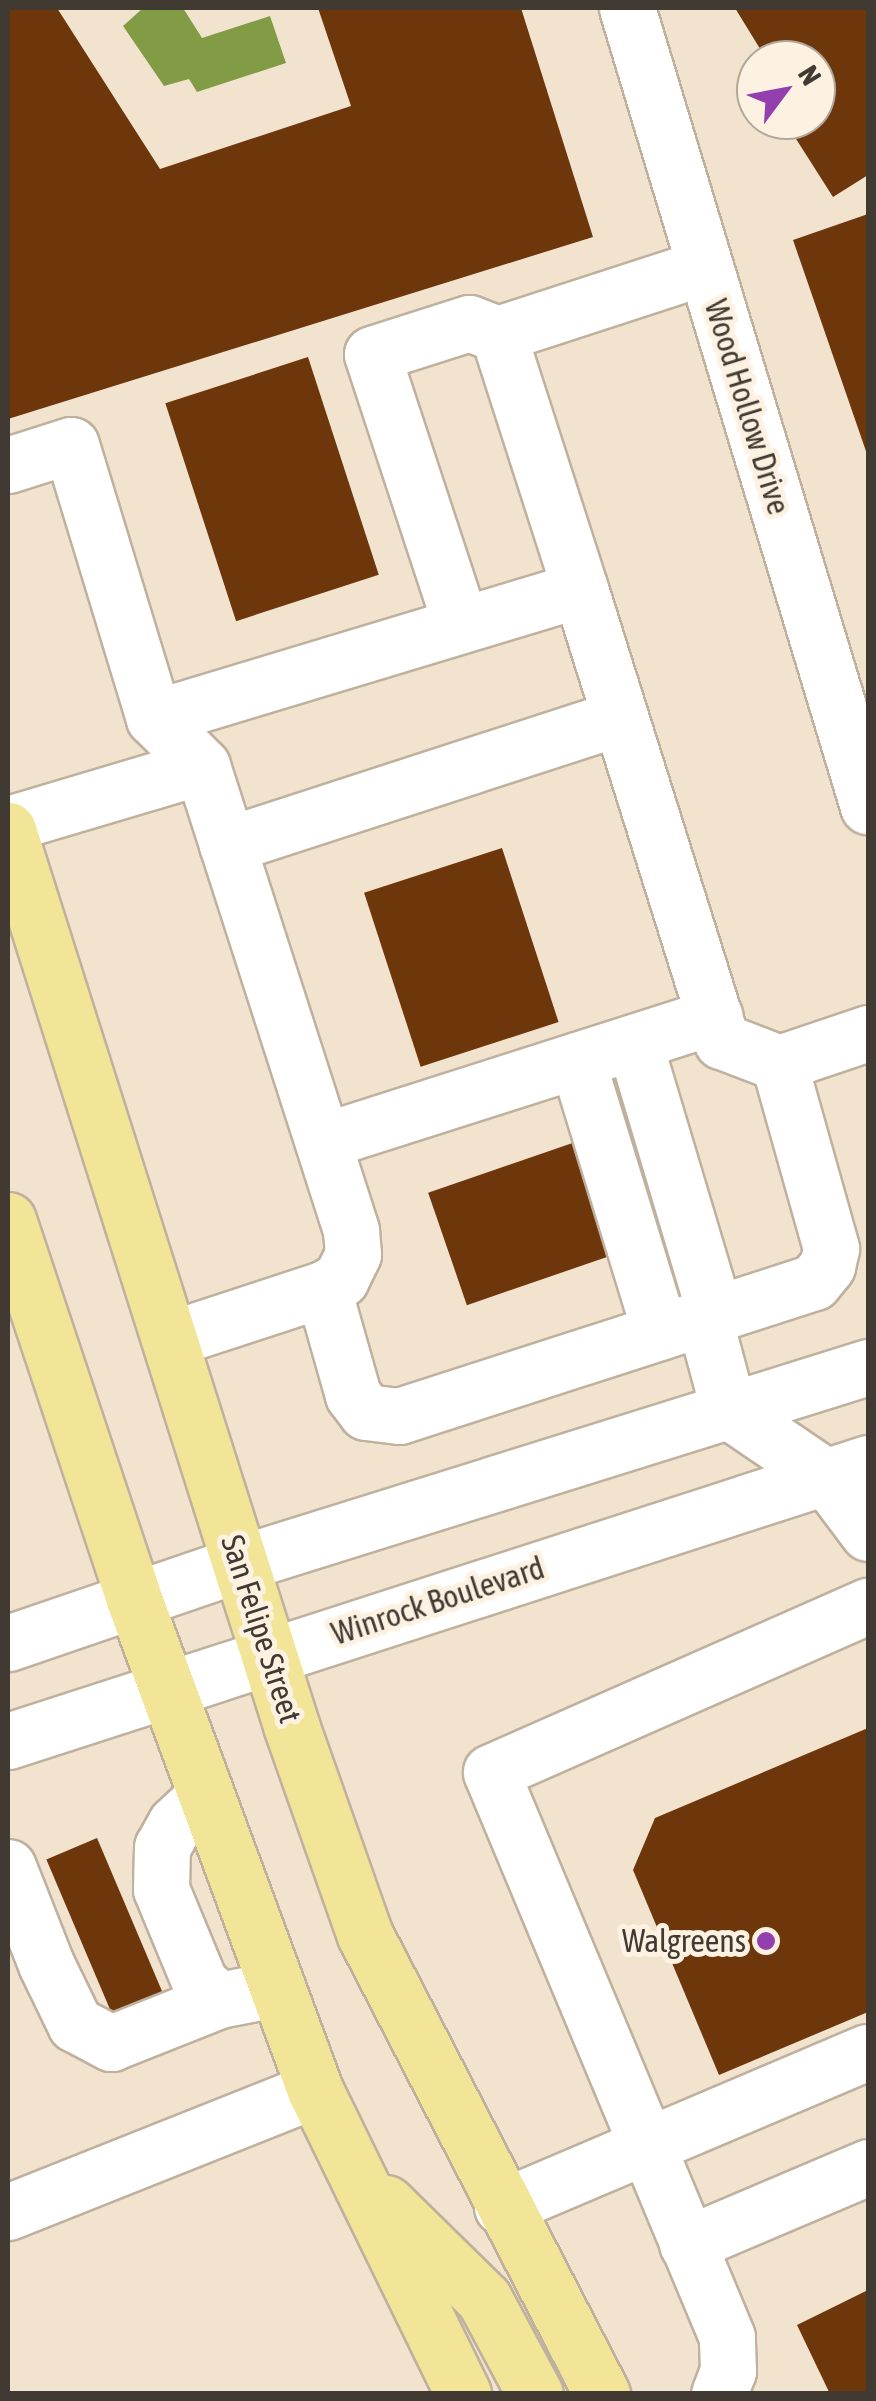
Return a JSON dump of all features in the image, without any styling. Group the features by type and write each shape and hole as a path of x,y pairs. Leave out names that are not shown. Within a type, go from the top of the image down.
{"main road":[{"name":"San Felipe Street","path":"8,827 270,1655 365,1936 602,2394"},
{"path":"8,1220 134,1600 316,2090 463,2394"},
{"path":"356,2173 484,2299 534,2394"}],"street":[{"name":"Wood Hollow Drive","path":"627,8 868,806"},
{"path":"461,625 372,354 469,323 498,334 704,267"},
{"path":"498,334 620,717 639,1040 702,1318 729,1411 847,1470 868,1532"},
{"path":"8,465 71,445 154,718 202,766 351,1230 353,1254 341,1279 323,1290 170,1338"},
{"path":"154,718 580,589"},
{"path":"227,845 620,717"},
{"path":"8,827 202,766"},
{"path":"323,1141 639,1040 722,1041 779,1063 868,1033"},
{"path":"639,1040 702,1318"},
{"path":"323,1290 353,1395 366,1412 399,1416 814,1282 827,1266 831,1248 779,1063"},
{"path":"8,1643 241,1563 868,1367"},
{"name":"Winrock Boulevard","path":"8,1740 847,1470"},
{"path":"719,2394 728,2370 727,2337 491,1772 868,1606"},
{"path":"206,1795 175,1824 162,1847 161,1889 200,1983 219,2000"},
{"path":"8,1867 46,1964 76,2024 112,2044 219,2000 278,1990"},
{"path":"502,2207 868,2052"},
{"path":"8,2212 316,2090"},
{"path":"688,2244 868,2167"}],"shaded area":[{"path":"143,8 183,8 202,38 270,16 286,63 197,92 189,79 164,86 123,26"}],"building":[{"path":"8,8 57,8 160,169 351,106 318,8 521,8 593,237 8,419"},
{"path":"735,8 868,8 868,175 833,197 797,140 836,140 836,40 755,40"},
{"path":"868,214 868,457 793,240"},
{"path":"308,357 379,575 236,621 165,403"},
{"path":"502,848 559,1022 421,1067 364,893"},
{"path":"587,1138 626,1251 467,1305 428,1193"},
{"name":"Walgreens","path":"868,1728 868,2012 719,2075 633,1870 655,1818"},
{"path":"97,1838 168,2006 117,2027 46,1859"},
{"path":"868,2290 868,2394 830,2394 797,2325"}],"place":[{"name":"Walgreens","path":"766,1941"}]}
